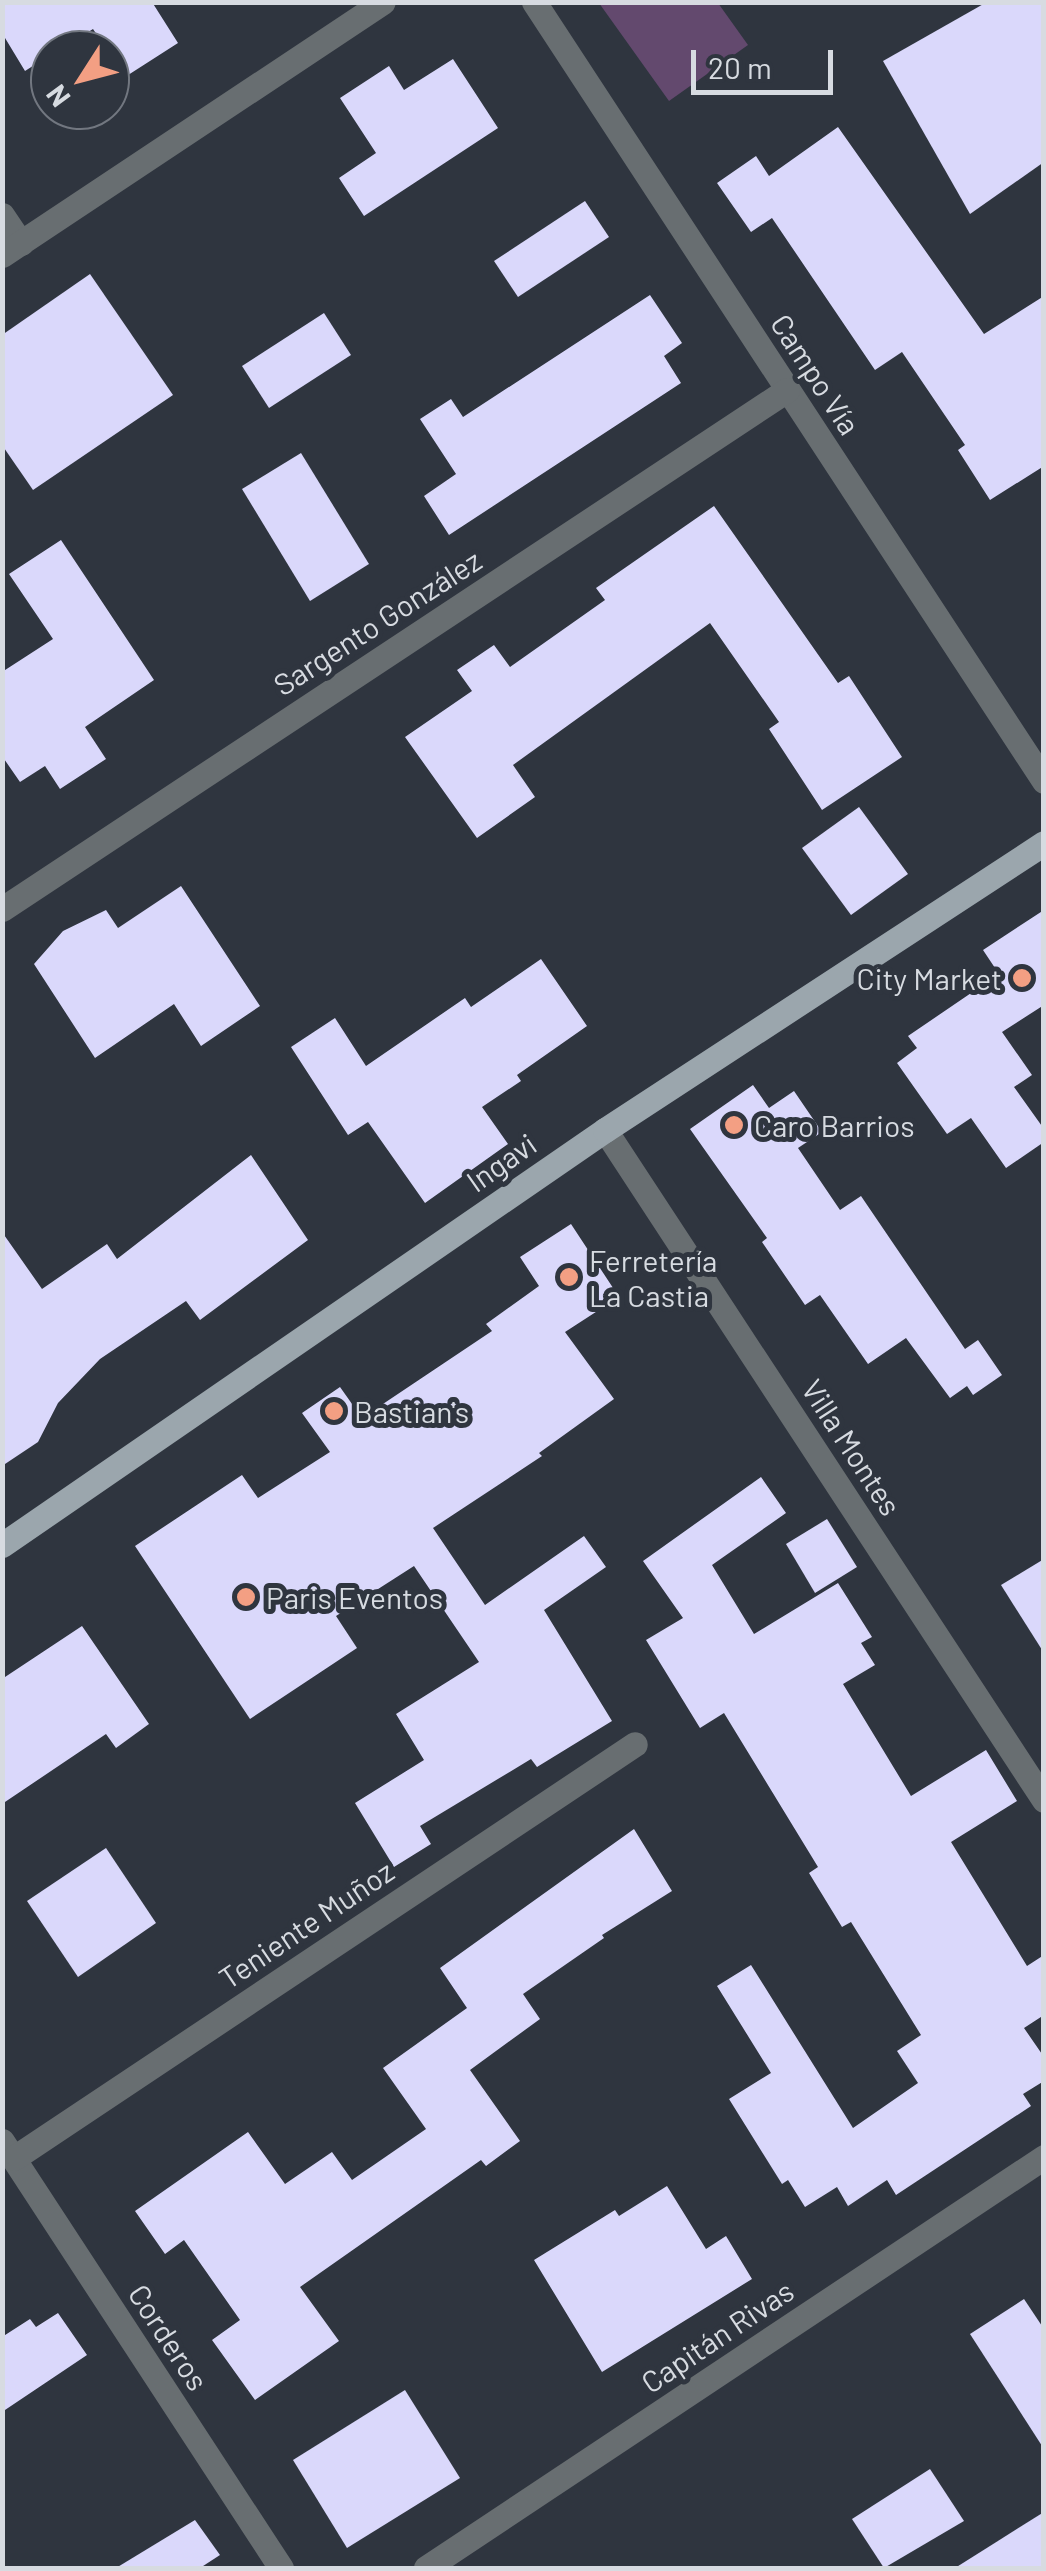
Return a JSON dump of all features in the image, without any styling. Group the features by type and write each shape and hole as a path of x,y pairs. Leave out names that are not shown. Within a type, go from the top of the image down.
{"main road":[{"name":"Ingavi","path":"2,1545 606,1130 1044,843"}],"street":[{"path":"2,215 12,249 384,2"},
{"name":"Campo Vía","path":"534,2 1044,781"},
{"name":"Sargento González","path":"2,909 788,390"},
{"name":"Villa Montes","path":"606,1130 1044,1800"},
{"name":"Teniente Muñoz","path":"8,2150 636,1744"},
{"name":"Corderos","path":"8,2150 281,2568"},
{"name":"Capitán Rivas","path":"426,2568 1044,2157"}],"shaded area":[{"path":"599,3 718,3 748,45 669,101"}],"building":[{"path":"2,2 152,2 178,43 130,74 130,30 30,30 30,68 25,71 2,33"},
{"path":"987,2 1044,2 1044,162 970,214 883,61"},
{"path":"453,59 498,128 364,216 339,178 376,153 340,98 389,66 404,90"},
{"path":"838,127 984,334 1044,296 1044,466 990,500 958,450 965,445 902,352 875,370 772,218 751,232 717,183 756,156 769,176"},
{"path":"585,201 609,237 518,297 494,261"},
{"path":"90,274 173,395 33,490 2,445 2,335"},
{"path":"650,295 682,343 664,356 681,383 449,535 424,496 456,474 420,419 451,399 463,417"},
{"path":"324,313 351,355 269,408 242,366"},
{"path":"301,453 369,564 310,601 242,489"},
{"path":"714,506 838,683 849,676 902,757 822,810 769,729 779,722 710,623 513,765 535,797 477,838 405,737 472,691 457,670 494,645 510,667 605,600 596,588"},
{"path":"61,540 154,680 85,727 106,759 60,789 45,766 20,782 2,756 2,672 53,639 9,574"},
{"path":"859,807 908,874 851,915 802,848"},
{"path":"181,886 260,1006 201,1046 174,1004 95,1058 34,964 63,931 106,910 118,928"},
{"path":"1044,910 1044,1005 1002,1032 1032,1075 1014,1087 1044,1129 1044,1142 1006,1168 971,1118 947,1134 897,1063 917,1048 908,1036 999,974 983,950"},
{"path":"541,959 587,1026 517,1075 521,1081 482,1107 508,1144 425,1203 368,1122 348,1135 291,1047 335,1018 366,1066 465,998 471,1007"},
{"path":"753,1085 769,1108 794,1091 822,1132 798,1148 840,1210 861,1196 965,1349 978,1340 1002,1375 973,1395 967,1386 950,1398 906,1338 868,1364 820,1295 805,1305 762,1242 767,1238 690,1129"},
{"path":"251,1155 308,1240 200,1320 186,1301 100,1359 58,1403 38,1442 2,1466 2,1232 42,1289 107,1244 117,1259"},
{"path":"571,1224 619,1297 565,1332 614,1399 539,1453 542,1456 433,1528 485,1605 584,1536 606,1567 544,1610 612,1721 537,1767 531,1759 420,1826 431,1844 394,1867 355,1803 424,1760 396,1714 479,1662 414,1566 336,1616 357,1648 250,1719 135,1546 242,1475 258,1498 330,1452 302,1413 340,1387 362,1418 492,1331 486,1324 539,1286 520,1257"},
{"path":"761,1477 786,1513 712,1565 754,1634 838,1583 872,1637 861,1643 875,1665 843,1684 911,1796 986,1750 1017,1801 951,1842 1027,1966 1044,1955 1044,2015 1024,2028 1044,2057 1044,2081 1023,2094 1031,2106 896,2195 887,2180 848,2206 837,2187 805,2207 788,2180 782,2184 729,2099 771,2073 717,1986 751,1965 853,2128 918,2083 897,2051 921,2035 851,1922 842,1927 809,1873 818,1867 724,1713 700,1728 646,1640 683,1618 643,1561"},
{"path":"827,1519 857,1567 815,1593 786,1544"},
{"path":"1044,1559 1044,1653 1001,1585"},
{"path":"82,1626 149,1724 116,1748 106,1734 2,1804 2,1679"},
{"path":"634,1829 672,1891 602,1935 604,1938 523,1994 540,2019 470,2070 520,2141 486,2166 481,2160 300,2287 339,2341 255,2400 212,2340 240,2320 184,2240 165,2254 135,2211 248,2132 285,2184 332,2152 352,2180 426,2129 383,2068 467,2008 440,1968"},
{"path":"106,1848 156,1923 78,1977 27,1901"},
{"path":"667,2186 706,2249 726,2236 752,2279 602,2372 534,2260 615,2210 619,2216"},
{"path":"1024,2299 1044,2329 1044,2449 970,2334"},
{"path":"58,2313 87,2355 2,2412 2,2337 30,2319 36,2327"},
{"path":"405,2390 460,2478 347,2548 293,2460"},
{"path":"930,2469 964,2521 884,2568 852,2519"},
{"path":"1044,2512 1044,2568 955,2568"},
{"path":"195,2520 220,2555 200,2568 116,2568"}],"place":[{"name":"City Market","path":"1022,978"},
{"name":"Caro Barrios","path":"734,1125"},
{"name":"Ferretería La Castia","path":"569,1277"},
{"name":"Bastian's","path":"334,1411"},
{"name":"Paris Eventos","path":"246,1597"}]}
